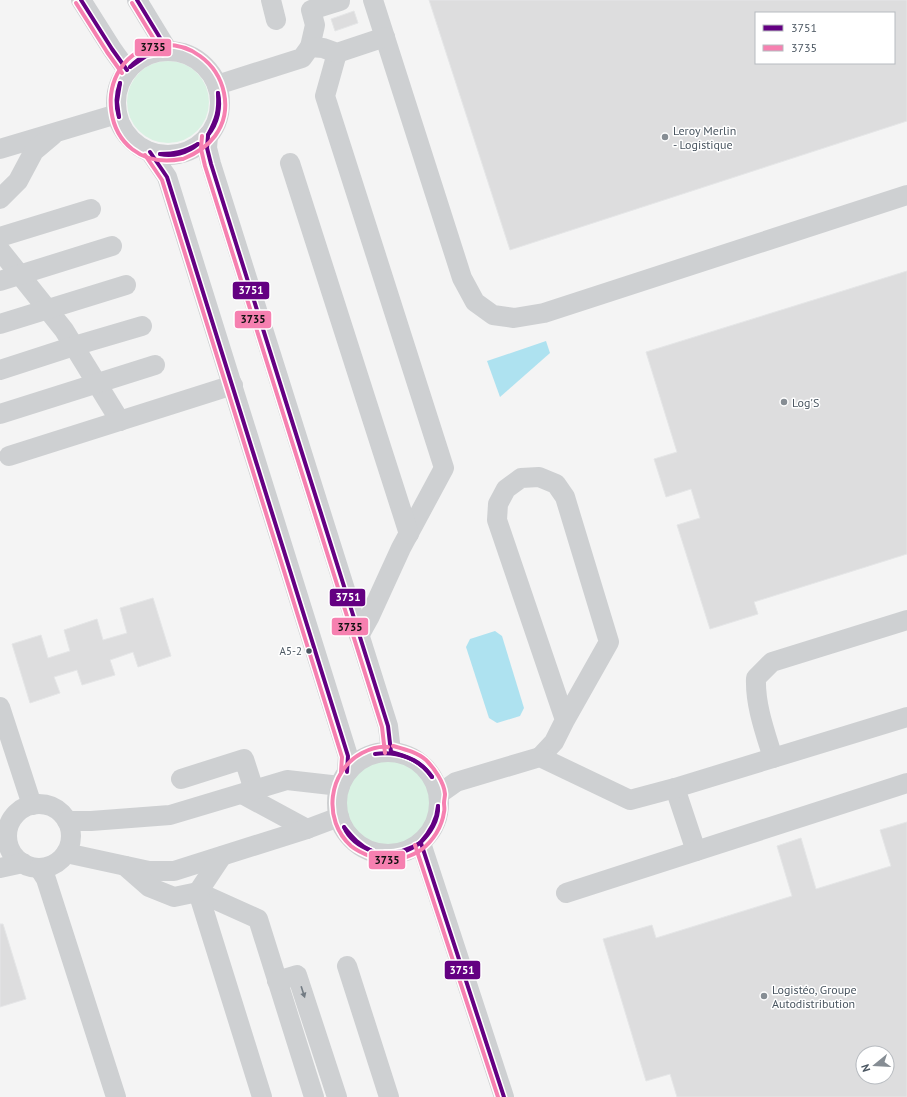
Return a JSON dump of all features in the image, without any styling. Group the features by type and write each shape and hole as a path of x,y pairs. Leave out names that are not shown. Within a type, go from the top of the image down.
{"street":[{"path":"81,0 127,70"},
{"path":"137,0 168,51"},
{"path":"270,0 276,20"},
{"path":"216,85 302,58 310,47 315,25 309,5 340,0"},
{"path":"373,0 462,278 475,302 493,315 514,318 544,313 907,195"},
{"path":"310,47 323,48 337,53 385,37"},
{"path":"168,51 184,53 198,60 209,71 216,85 220,98 219,112 215,124 208,136 196,146 182,153 166,155 150,152 135,143 123,130 117,114 116,98 119,83 127,70 139,59 153,53 168,51"},
{"path":"337,53 325,96 444,468 409,534 359,636"},
{"path":"0,149 117,114"},
{"path":"0,199 18,181 34,152 56,132"},
{"path":"208,136 207,148 211,164 388,726 390,752"},
{"path":"67,821 92,821 170,815 287,780 344,779 359,761 374,754 390,752 407,756 422,765 433,778 438,794 438,812 432,829 421,843 406,851 390,855 373,852 358,844 346,832 339,817 337,801 344,779 348,756 167,177 150,152"},
{"path":"290,163 409,534"},
{"path":"0,237 91,209"},
{"path":"0,281 112,246"},
{"path":"0,250 64,330 120,421"},
{"path":"0,324 126,285"},
{"path":"0,370 142,326"},
{"path":"0,414 155,365"},
{"path":"9,456 233,386"},
{"path":"438,794 456,782 540,757 554,742 609,642 565,497 556,484 539,477 521,478 506,489 498,504 497,520 565,720"},
{"path":"773,758 761,718 756,690 756,678 772,662 907,620"},
{"path":"0,707 32,805"},
{"path":"540,757 630,800 907,717"},
{"path":"181,779 244,759 248,792"},
{"path":"566,893 907,783"},
{"path":"674,788 696,850"},
{"path":"248,792 307,829"},
{"path":"0,868 31,866 47,867 55,864 61,859 70,845 71,837 67,821 62,814 56,809 48,806 40,804 32,805 17,813 4,829 8,836 8,844 16,858 31,866 46,878 116,1097"},
{"path":"66,852 149,871 174,871 307,829 339,817"},
{"path":"421,843 504,1097"},
{"path":"198,892 222,856"},
{"path":"125,866 149,887 174,897 198,892 258,919 314,1097"},
{"path":"198,892 262,1097"},
{"path":"347,966 388,1097"},
{"path":"277,981 297,975 337,1097"}],"green space":[{"path":"160,61 176,61 191,68 202,79 209,94 209,110 206,118 197,131 184,140 176,143 160,143 145,136 134,125 127,110 127,94 134,79 145,68"},
{"path":"388,761 404,764 418,773 427,787 430,803 427,819 418,833 404,842 388,845 372,842 358,833 349,819 346,803 349,787 358,773 372,764"}],"water":[{"path":"546,341 550,353 500,397 487,361"},
{"path":"495,631 502,636 524,708 520,716 497,723 489,718 466,647 470,639"}],"building":[{"name":"Leroy Merlin - Logistique","path":"429,0 907,0 907,121 510,250"},
{"path":"354,11 358,23 335,31 331,19"},
{"name":"Log'S","path":"907,271 907,554 754,602 758,614 710,629 677,525 700,518 691,489 666,497 654,459 677,452 646,352"},
{"path":"153,598 171,656 138,667 133,652 110,660 115,675 82,685 77,670 54,677 60,693 30,703 12,644 41,635 48,658 70,651 64,630 97,619 103,640 127,633 120,608"},
{"name":"Logistéo, Groupe Autodistribution","path":"907,822 907,1097 677,1097 670,1074 646,1081 603,939 652,925 656,938 792,896 777,846 801,838 816,889 891,866 880,830"},
{"path":"0,924 3,924 26,999 0,1007"}],"transit line":[{"name":"3751","path":"81,0 127,70"},
{"name":"3751","path":"137,0 168,51"},
{"name":"3735","path":"76,3 122,73"},
{"name":"3735","path":"132,3 163,54"},
{"name":"3735","path":"182,159 154,159 132,149 118,132 111,111 112,89 120,69 136,53 160,45 181,47 191,50 200,56 216,72 224,93 224,115 221,126 215,136 200,150 183,159"},
{"name":"3751","path":"130,67 147,55 168,51"},
{"name":"3751","path":"130,67 146,56 168,51"},
{"name":"3751","path":"119,117 116,100 120,83"},
{"name":"3751","path":"119,117 117,102 120,83"},
{"name":"3751","path":"208,135 217,114 218,93"},
{"name":"3751","path":"208,135 218,115 218,93"},
{"name":"3735","path":"202,136 201,149 205,166 382,727 385,753"},
{"name":"3751","path":"208,136 207,148 211,164 388,726 391,752"},
{"name":"3751","path":"160,154 179,152 198,144"},
{"name":"3751","path":"160,154 180,154 190,150 198,144"},
{"name":"3751","path":"150,152 167,177 348,756 347,772"},
{"name":"3735","path":"145,155 162,180 342,757 341,772"},
{"name":"3735","path":"388,747 378,747 362,753 351,761 342,771 336,783 333,796 333,810 336,823 342,835 351,846 372,857 385,860 397,860 421,850 433,838 443,818 445,794 443,785 438,776 426,760 415,753 393,746"},
{"name":"3751","path":"391,752 419,763 432,777"},
{"name":"3751","path":"375,754 383,753 407,757 421,765 432,777"},
{"name":"3751","path":"420,843 432,826 436,817 438,806"},
{"name":"3751","path":"420,843 433,826 437,816 438,806"},
{"name":"3751","path":"344,827 356,841 372,851"},
{"name":"3751","path":"344,827 356,842 372,851"},
{"name":"3751","path":"385,853 404,852 420,843"},
{"name":"3751","path":"385,853 403,851 420,843"},
{"name":"3751","path":"421,843 504,1097"},
{"name":"3735","path":"415,845 498,1097"}],"place":[{"name":"Leroy Merlin - Logistique","path":"665,137"},
{"name":"Log'S","path":"784,402"},
{"name":"A5-2","path":"309,651"},
{"name":"Logistéo, Groupe Autodistribution","path":"764,996"}]}
